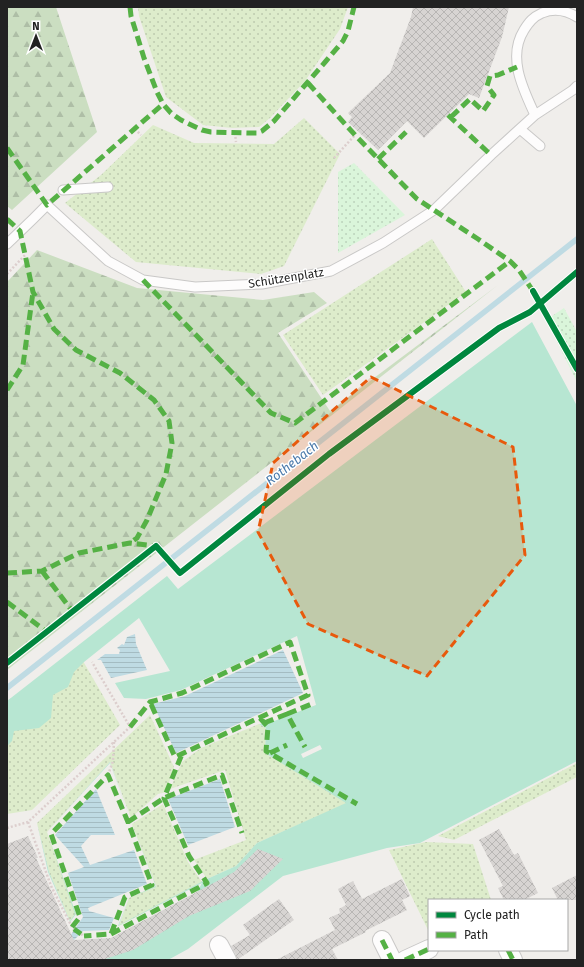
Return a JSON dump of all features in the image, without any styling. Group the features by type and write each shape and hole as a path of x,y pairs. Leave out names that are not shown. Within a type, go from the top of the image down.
{"street":[{"path":"382,940 392,960"},
{"path":"405,960 428,949"},
{"path":"508,951 513,960"}],"lane":[{"path":"535,115 521,82 517,68 516,54 522,33 528,22 547,11 560,10 577,17"},
{"name":"Schützenplatz","path":"7,244 47,205 108,261 143,280 195,287 262,284 331,271 383,243 434,210 535,115 577,86"},
{"path":"520,129 540,146"},
{"path":"63,190 108,187"}],"path":[{"path":"135,129 141,135"},
{"path":"235,133 236,142"},
{"path":"334,158 355,135"},
{"path":"7,274 26,254"},
{"path":"7,828 28,822 130,727 92,662"},
{"path":"108,775 113,761 114,741"},
{"path":"28,822 51,886 74,929"}],"highlighted area":[{"path":"371,377 513,447 525,555 427,676 308,624 258,532 273,463"}],"green space":[{"path":"7,7 56,7 97,132 12,210 7,206"},
{"path":"138,7 348,7 340,29 305,81 270,118 259,127 232,128 203,125 166,97 139,16"},
{"path":"304,118 340,154 284,266 261,274 136,262 65,203 101,175 153,125 194,143 274,144"},
{"path":"354,163 405,215 338,253 338,172"},
{"path":"432,239 466,292 323,395 283,335"},
{"path":"37,250 137,288 263,300 314,292 327,303 278,333 330,411 498,285 7,670 7,282"},
{"path":"564,308 577,332 577,382 546,320"},
{"path":"532,322 577,406 577,761 420,843 387,848 283,876 188,949 168,960 84,960 194,898 202,883 118,926 129,898 119,925 207,879 236,866 257,843 346,803 265,753 266,728 259,724 269,723 316,705 297,636 181,690 146,699 124,698 115,683 170,671 139,618 84,662 74,672 68,687 53,695 51,718 39,728 14,731 12,741 7,746 7,701 167,576 178,589","holes":["320,745 322,749 303,758 301,754"]},
{"path":"139,617 83,661 120,725 32,810 7,814 7,701"},
{"path":"291,714 473,748 257,843 236,866 207,879 194,860 246,840 225,770 170,789 182,762 201,748 259,724 266,728 265,753 347,802 325,752 326,739"},
{"path":"150,715 174,767 166,792 158,794 131,818 110,762 47,832 76,914 70,921 49,872 37,823"},
{"path":"110,762 132,824 110,763 47,832"},
{"path":"577,763 577,777 454,840 438,836"},
{"path":"163,804 188,862 202,882 119,926 129,898 156,886 132,824"},
{"path":"37,823 49,872 70,921 75,914 47,832 76,914 70,922 48,872"},
{"path":"426,842 473,844 491,899 428,899 428,930 389,850"},
{"path":"156,886 156,887 129,898"}],"water":[{"path":"135,634 136,644 147,670 111,678 101,660 97,660 105,654 119,654 120,650 117,648 122,644 124,645 127,637"},
{"path":"283,650 303,693 176,753 153,704 185,696"},
{"path":"220,779 235,827 188,845 168,799"},
{"path":"96,789 115,835 91,835 81,846 90,865 134,850 147,884 88,908 89,911 114,918 109,930 83,931 74,940 64,945 83,917 68,873 84,867 55,835"}],"building":[{"path":"413,7 509,7 502,37 479,98 469,94 424,138 407,121 378,150 348,122 352,117 348,113 390,73 411,17"},
{"path":"499,829 514,855 518,853 538,893 526,899 504,899 498,888 503,886 479,840"},
{"path":"28,836 38,858 36,858 74,940 111,938 234,872 258,849 283,859 250,891 189,916 133,950 102,960 7,960 7,844"},
{"path":"577,875 577,900 558,899 552,888"},
{"path":"402,879 410,896 402,900 407,910 332,949 338,960 276,960 335,930 329,918 340,913 339,909 346,905 338,889 353,881 362,899"},
{"path":"279,899 294,920 237,960 231,946 250,935 243,925"}],"waterway":[{"name":"Rothebach","path":"7,688 577,239"}],"marked path":[{"path":"130,7 131,16 144,58 157,92 163,104 171,113 181,120 202,130 211,132 249,133 257,133 262,131 274,121 343,41 348,31 354,7"},
{"path":"451,117 470,99 483,111 494,95 487,86 490,76 498,75 517,67"},
{"path":"308,83 355,135 417,199 510,261 519,270 535,294"},
{"path":"7,148 47,205 163,104"},
{"path":"448,115 491,155"},
{"path":"378,159 406,132"},
{"path":"7,219 20,231 33,292 54,329 76,350 120,373 154,400 169,421 172,443 166,474 147,520 137,538 130,543"},
{"path":"143,280 271,413 295,423 510,261"},
{"path":"7,390 23,365 33,292"},
{"path":"7,573 42,571 79,553 130,543 156,546"},
{"path":"42,571 73,612"},
{"path":"7,602 47,632"},
{"path":"130,727 150,702 182,693 290,642 308,695 175,757 150,702"},
{"path":"287,714 314,703"},
{"path":"264,723 287,714 305,747"},
{"path":"260,718 268,727 266,751 357,804"},
{"path":"270,753 287,745"},
{"path":"111,934 207,883 189,856 164,798 182,754"},
{"path":"72,927 80,917 51,834 108,775 152,885 125,897 111,934 84,936"},
{"path":"128,822 164,798 222,775 242,833"},
{"path":"74,929 81,934"},
{"path":"382,940 392,960"},
{"path":"405,960 428,949"},
{"path":"508,951 513,960"}],"cycle path":[{"path":"7,663 156,546 180,573 329,454 499,328 530,312 577,272"},
{"path":"533,291 577,369"}]}
